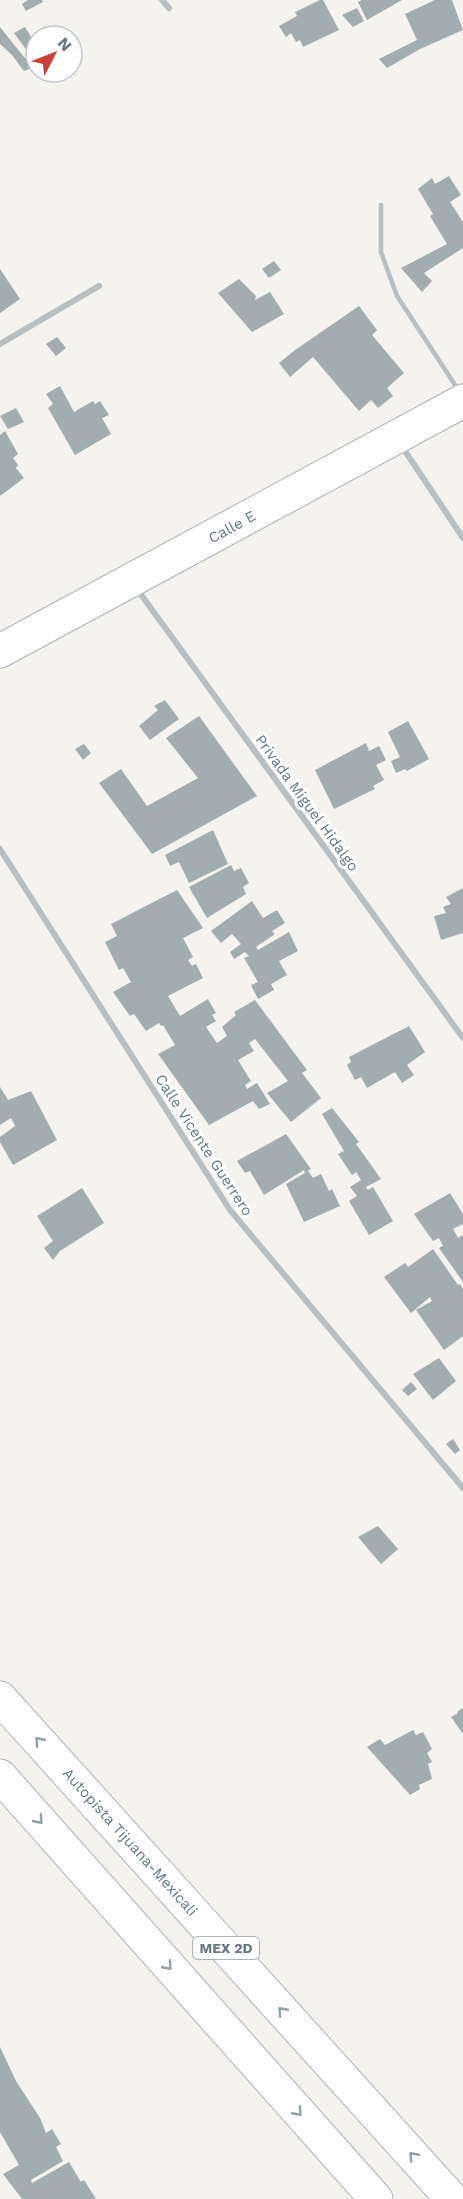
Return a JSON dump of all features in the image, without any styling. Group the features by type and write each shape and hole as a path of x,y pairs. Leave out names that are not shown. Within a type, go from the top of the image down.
{"main road":[{"name":"Calle E","path":"0,651 132,582 463,401"},
{"name":"Autopista Tijuana-Mexicali","path":"0,1698 452,2199"},
{"path":"0,1776 376,2199"}],"street":[{"path":"162,0 169,8"},
{"path":"0,344 99,286"},
{"path":"396,437 463,538"},
{"name":"Privada Miguel Hidalgo","path":"132,582 463,1038"},
{"name":"Calle Vicente Guerrero","path":"0,849 230,1210 463,1488"}],"lane":[{"path":"381,205 381,252 397,296 463,396"}],"building":[{"path":"28,0 42,0 43,2 26,11 22,4"},
{"path":"323,0 339,30 303,47 300,40 296,42 291,33 286,37 279,26 297,16 295,12"},
{"path":"362,0 402,0 367,20 358,2"},
{"path":"435,0 452,0 463,30 420,49 387,68 379,59 417,40 405,14"},
{"path":"357,8 364,21 353,27 342,15"},
{"path":"0,27 24,57 24,71 12,55 0,44"},
{"path":"24,28 24,47 14,33"},
{"path":"449,176 461,195 450,202 463,222 463,248 424,273 432,281 422,292 401,268 447,244 430,216 433,214 418,189 432,178 435,184"},
{"path":"274,261 281,270 269,278 262,269"},
{"path":"0,269 20,299 0,313"},
{"path":"239,279 256,296 255,300 270,292 284,314 252,332 218,293"},
{"path":"359,306 377,330 372,335 404,373 387,388 393,396 378,408 371,400 359,411 313,357 290,377 279,363"},
{"path":"57,337 66,348 56,356 46,344"},
{"path":"60,386 74,412 93,401 95,404 100,401 109,415 102,418 111,434 75,455 48,408 53,404 46,394"},
{"path":"16,408 24,422 8,429 0,416"},
{"path":"5,431 18,454 13,458 18,465 16,468 24,478 0,496 0,435"},
{"path":"165,700 179,719 150,740 139,726 158,710 154,706"},
{"path":"199,716 257,796 152,854 99,783 121,769 147,806 198,778 166,738"},
{"path":"408,721 429,759 407,771 405,769 396,773 391,761 400,757 388,732"},
{"path":"366,743 369,751 379,746 386,760 376,765 384,780 373,786 375,789 334,809 315,770"},
{"path":"84,744 91,753 83,760 75,749"},
{"path":"213,830 228,864 189,883 179,862 170,866 165,855"},
{"path":"231,865 234,871 241,868 249,883 243,887 246,894 207,918 189,887"},
{"path":"463,888 463,933 441,940 434,916 446,913 443,907 451,904 446,897"},
{"path":"177,890 203,928 183,938 193,957 188,960 192,966 196,964 203,978 168,996 180,1016 208,999 216,1013 212,1015 216,1021 206,1027 217,1043 227,1036 222,1027 236,1015 234,1012 255,1000 307,1070 302,1073 321,1098 291,1122 267,1093 288,1081 255,1039 249,1043 254,1051 238,1060 251,1081 245,1085 247,1089 257,1083 270,1104 259,1109 253,1101 209,1125 158,1054 175,1045 163,1025 159,1023 146,1031 134,1014 130,1016 113,992 131,982 123,968 119,970 105,942 117,936 111,924"},
{"path":"252,901 263,918 277,910 285,923 272,931 275,934 256,947 258,950 289,932 298,951 279,961 287,975 271,984 274,990 258,999 251,985 258,982 244,958 249,956 245,952 234,959 230,952 241,944 232,934 221,943 211,931"},
{"path":"409,1026 425,1052 407,1065 414,1075 402,1083 395,1072 367,1088 361,1077 355,1080 347,1065 351,1062 349,1057"},
{"path":"0,1087 8,1100 31,1091 57,1140 13,1165 0,1142 0,1137 15,1126 11,1118 0,1125"},
{"path":"332,1108 359,1142 356,1144 381,1179 366,1187 368,1190 373,1187 393,1221 369,1235 349,1201 357,1196 350,1187 361,1180 356,1172 352,1175 338,1154 344,1151 322,1114"},
{"path":"286,1134 311,1169 308,1171 313,1178 321,1174 329,1191 332,1189 340,1206 304,1222 286,1184 305,1173 304,1170 264,1195 250,1171 245,1173 237,1161"},
{"path":"82,1188 104,1223 60,1251 53,1260 44,1248 53,1241 37,1216"},
{"path":"450,1193 463,1214 463,1224 453,1229 458,1238 463,1235 463,1282 439,1248 443,1246 439,1238 433,1241 414,1214"},
{"path":"433,1249 463,1289 463,1336 444,1350 416,1310 432,1301 430,1297 411,1313 384,1277 405,1263 408,1267"},
{"path":"439,1358 456,1381 433,1400 413,1374"},
{"path":"411,1382 417,1389 408,1396 402,1390"},
{"path":"453,1439 460,1450 455,1454 446,1444"},
{"path":"378,1526 398,1549 381,1564 358,1537"},
{"path":"463,1708 463,1734 451,1717"},
{"path":"413,1730 416,1735 423,1732 432,1749 427,1753 432,1762 428,1764 432,1779 419,1785 420,1789 410,1795 367,1747 380,1739 385,1745"},
{"path":"0,2047 16,2081 40,2118 46,2133 52,2129 61,2144 56,2147 63,2161 31,2180 32,2183 69,2162 81,2182 84,2180 96,2199 22,2199 3,2174 19,2165 0,2132"}]}
